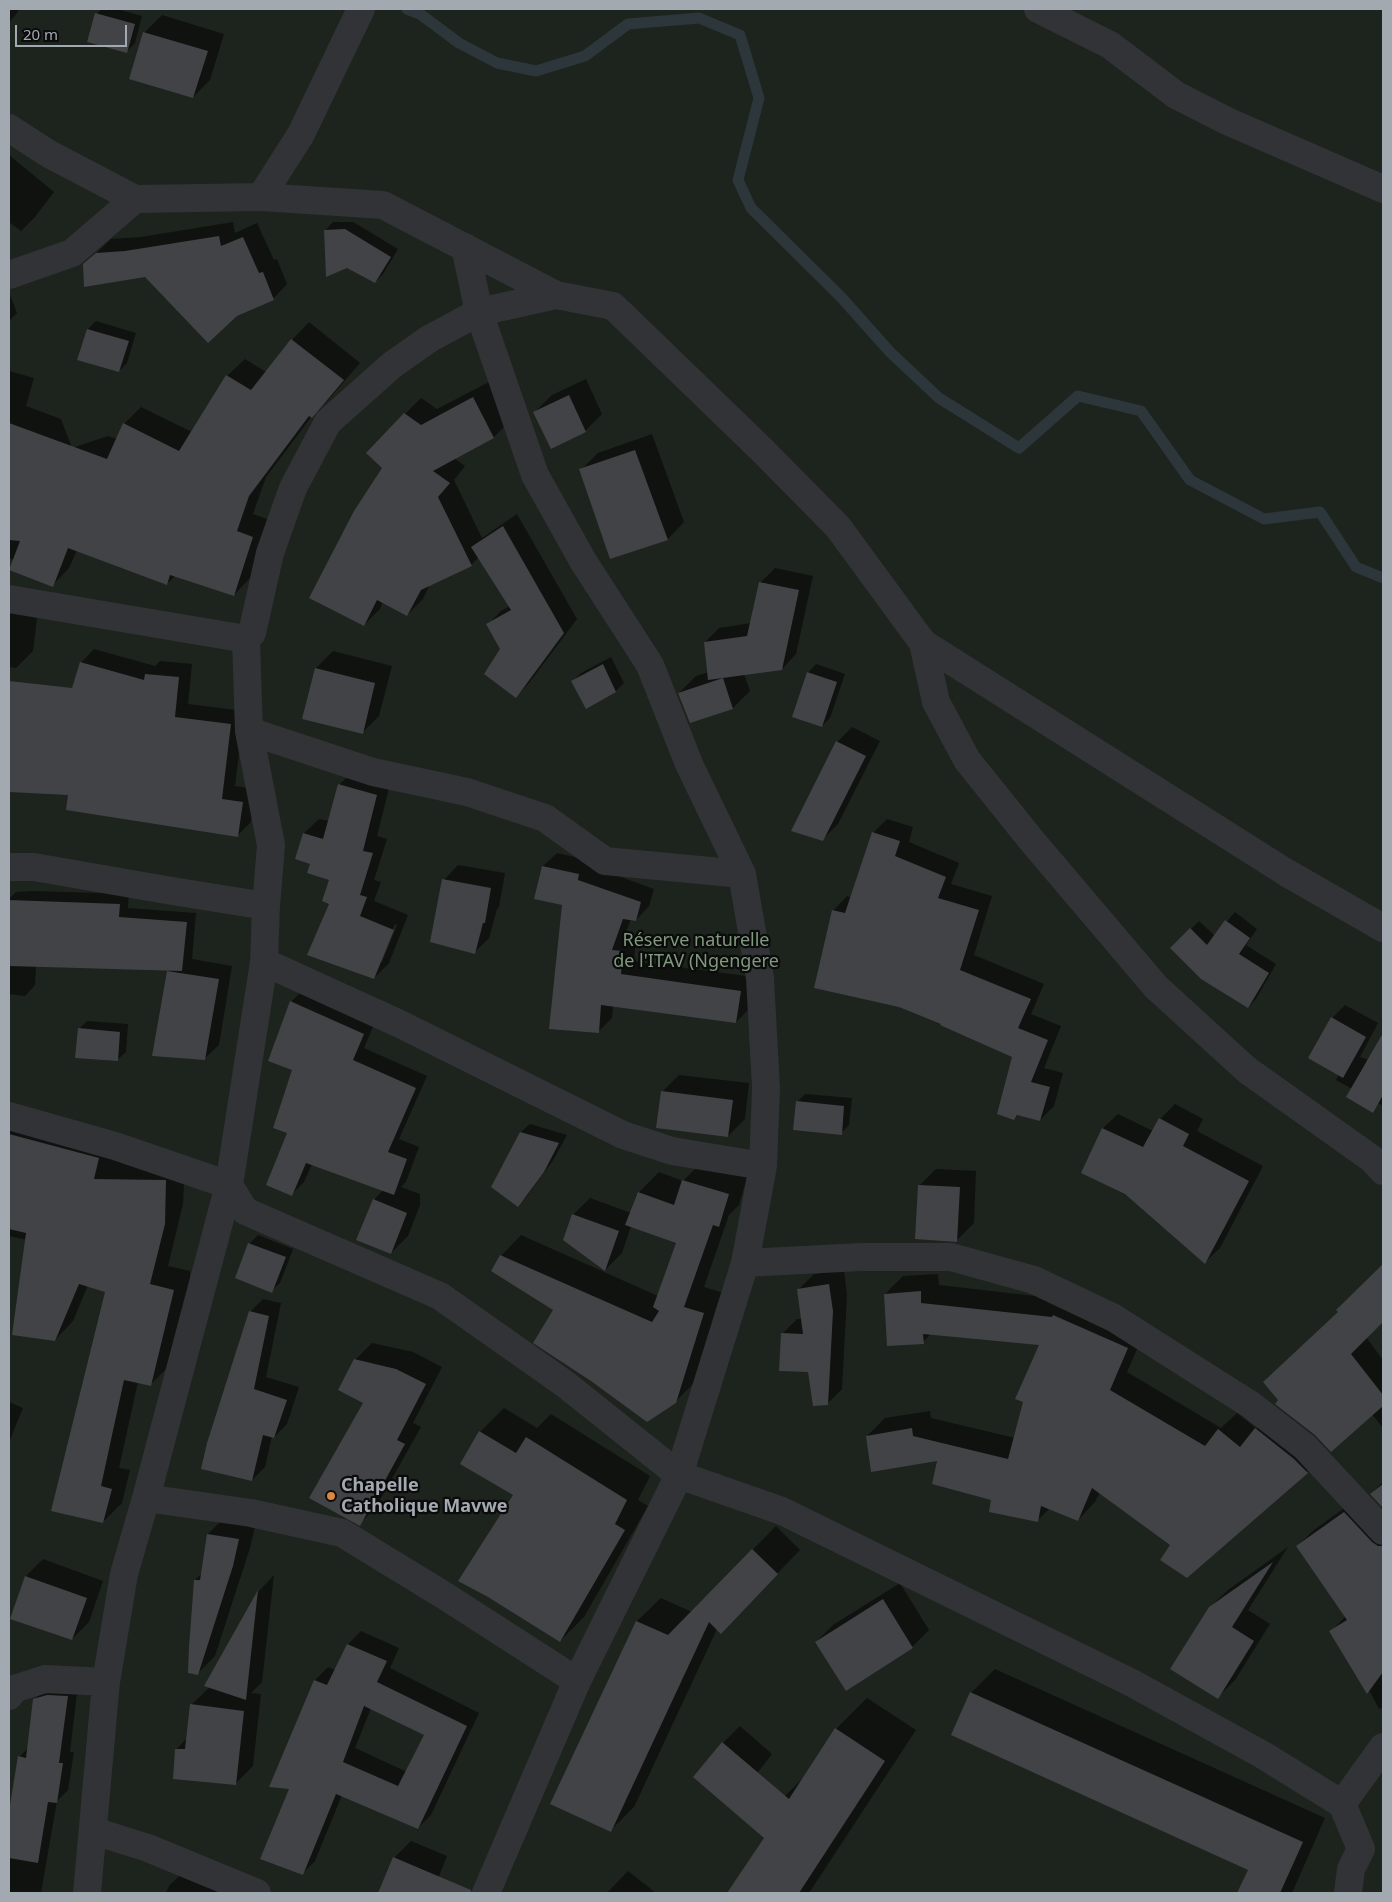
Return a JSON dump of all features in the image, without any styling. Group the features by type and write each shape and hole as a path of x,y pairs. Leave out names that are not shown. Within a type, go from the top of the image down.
{"street":[{"path":"262,197 301,134 361,9"},
{"path":"1038,9 1110,45 1176,95 1226,120 1383,189"},
{"path":"9,128 49,154 135,199 262,197 383,205 556,295 613,306 755,443 838,527 923,643 1287,874 1383,928"},
{"path":"9,275 72,253 135,199"},
{"path":"465,248 479,312 535,475 583,561 650,665 689,764 742,874 760,978 766,1088 763,1166 745,1263 679,1476 577,1681 486,1893"},
{"path":"87,1893 106,1682 124,1574 146,1498 228,1185 264,962 266,906 272,845 249,731 246,639 252,633 270,553 294,488 328,422 392,365 429,340 479,312 556,295"},
{"path":"9,599 246,639"},
{"path":"923,643 936,702 967,760 1032,841 1156,987 1247,1070 1372,1160 1383,1171"},
{"path":"249,731 373,772 467,792 545,818 606,861 742,874"},
{"path":"9,867 34,867 172,892 266,906"},
{"path":"264,962 400,1024 623,1135 672,1151 763,1166"},
{"path":"9,1116 115,1146 228,1185 245,1211 440,1296 565,1384 679,1476 782,1510 1132,1682 1262,1755 1342,1804 1361,1849 1351,1868 1348,1893"},
{"path":"745,1263 861,1257 951,1257 1034,1280 1114,1318 1251,1405 1305,1447 1383,1530"},
{"path":"146,1498 251,1513 342,1533 445,1596 577,1681"},
{"path":"9,1696 14,1689 45,1679 106,1682"},
{"path":"1342,1804 1383,1747"},
{"path":"94,1831 148,1848 257,1893"}],"green space":[{"name":"Réserve naturelle de l'ITAV (Ngengere","path":"9,9 1383,9 1383,1893 9,1893"}],"building":[{"path":"95,13 135,24 127,53 87,42"},
{"path":"143,32 208,51 193,98 129,79"},
{"path":"345,229 391,257 375,283 347,268 326,277 324,230"},
{"path":"219,236 221,246 243,237 259,273 263,272 274,300 237,316 208,343 145,277 84,287 83,264 96,253 125,251"},
{"path":"87,329 129,341 119,372 77,360"},
{"path":"291,339 344,380 312,418 309,416 249,496 237,531 253,537 234,596 170,575 167,585 68,548 53,587 9,570 20,541 9,540 9,423 107,459 123,423 179,451 226,375 251,390"},
{"path":"569,395 586,432 551,449 533,412"},
{"path":"473,397 494,438 433,471 450,483 438,497 472,566 421,590 407,616 377,600 364,626 309,598 354,511 382,468 366,453 404,413 421,425"},
{"path":"635,450 668,540 610,559 579,469"},
{"path":"503,526 564,633 516,698 484,674 500,649 486,624 511,610 471,547"},
{"path":"759,582 799,590 782,670 708,680 704,642 747,636"},
{"path":"80,662 144,680 145,674 179,677 175,717 231,724 222,799 243,802 238,837 66,810 68,795 9,792 9,681 72,688"},
{"path":"603,664 616,692 586,709 571,681"},
{"path":"315,668 375,683 363,734 302,719"},
{"path":"807,672 837,682 822,727 792,717"},
{"path":"723,678 733,709 690,723 678,693"},
{"path":"836,741 866,756 823,841 791,831"},
{"path":"338,784 377,795 363,851 373,853 360,895 367,897 360,916 394,930 374,979 307,955 329,904 322,901 329,880 307,873 310,864 295,859 303,833 323,839"},
{"path":"872,832 900,841 895,856 946,877 938,898 979,910 960,970 1031,999 1018,1028 1048,1040 1031,1082 1050,1087 1040,1121 1017,1115 1014,1120 997,1114 1012,1057 899,1007 814,988 832,910 845,913"},
{"path":"542,866 579,874 578,880 641,902 636,921 623,919 612,950 623,951 621,974 741,991 736,1023 601,1005 599,1033 549,1029 562,905 534,899"},
{"path":"442,879 491,888 485,923 483,923 475,954 430,942"},
{"path":"9,900 120,904 119,917 187,922 182,971 9,966"},
{"path":"1225,920 1250,938 1239,954 1269,973 1248,1008 1201,979 1170,948 1190,928 1207,945"},
{"path":"167,971 219,979 205,1060 152,1056"},
{"path":"290,1001 364,1034 353,1060 416,1088 388,1152 407,1159 394,1195 306,1163 292,1196 266,1185 287,1133 273,1128 292,1070 268,1061"},
{"path":"1331,1017 1366,1037 1343,1078 1308,1058"},
{"path":"78,1028 120,1032 118,1061 75,1058"},
{"path":"1383,1033 1383,1095 1373,1113 1346,1097"},
{"path":"661,1091 733,1100 728,1137 656,1128"},
{"path":"796,1101 844,1106 842,1135 793,1130"},
{"path":"1159,1118 1189,1134 1183,1146 1249,1181 1205,1264 1125,1194 1081,1173 1102,1128 1143,1147"},
{"path":"520,1132 559,1143 544,1172 518,1207 491,1187"},
{"path":"9,1134 99,1158 94,1179 166,1180 165,1224 150,1284 174,1290 151,1386 124,1380 101,1486 112,1489 103,1523 51,1511 105,1292 79,1284 55,1341 12,1335 26,1233 9,1229"},
{"path":"682,1180 729,1194 719,1227 713,1225 684,1307 704,1313 676,1403 647,1422 591,1381 533,1343 553,1310 491,1271 500,1255 652,1322 659,1311 653,1307 676,1243 625,1225 638,1192 674,1205"},
{"path":"918,1185 960,1187 957,1242 915,1239"},
{"path":"373,1199 407,1213 391,1254 356,1240"},
{"path":"572,1214 619,1231 605,1271 563,1240"},
{"path":"248,1243 286,1257 272,1293 235,1278"},
{"path":"1383,1264 1383,1322 1351,1354 1383,1395 1383,1406 1331,1452 1315,1435 1275,1404 1278,1400 1263,1382 1338,1312 1336,1310"},
{"path":"829,1284 833,1311 828,1405 813,1406 808,1372 779,1371 781,1333 803,1334 797,1289"},
{"path":"921,1291 921,1303 1052,1317 1053,1315 1128,1348 1110,1390 1205,1446 1218,1429 1240,1447 1255,1428 1294,1459 1308,1473 1187,1578 1160,1560 1170,1545 1092,1488 1078,1521 1041,1506 1038,1522 989,1512 991,1500 932,1484 937,1461 871,1472 866,1436 912,1428 913,1436 1008,1459 1023,1402 1015,1399 1039,1345 923,1334 924,1344 887,1346 884,1294"},
{"path":"249,1311 269,1316 254,1389 287,1400 274,1438 263,1435 252,1481 201,1469 207,1443"},
{"path":"354,1359 396,1369 426,1384 397,1440 405,1444 360,1526 309,1498 363,1403 338,1390"},
{"path":"479,1431 516,1453 526,1437 627,1500 615,1524 625,1530 560,1642 488,1597 458,1581 513,1495 460,1464"},
{"path":"1383,1484 1383,1508 1370,1494"},
{"path":"1344,1512 1372,1542 1378,1546 1383,1546 1383,1672 1367,1694 1329,1631 1347,1620 1296,1546"},
{"path":"207,1534 239,1539 233,1566 198,1675 188,1673 189,1647 194,1580 200,1580"},
{"path":"752,1549 778,1574 721,1634 709,1622 611,1832 550,1804 636,1621 668,1635"},
{"path":"1273,1562 1232,1627 1254,1641 1218,1699 1170,1669 1209,1607"},
{"path":"25,1576 87,1598 72,1640 10,1619"},
{"path":"258,1590 246,1700 204,1686"},
{"path":"883,1599 913,1648 846,1691 815,1642"},
{"path":"347,1644 387,1661 377,1682 467,1726 418,1829 336,1794 303,1875 260,1859 289,1789 269,1787 314,1680 327,1685","holes":["364,1706 424,1735 398,1786 343,1762"]},
{"path":"970,1692 1303,1842 1280,1893 1237,1893 1248,1870 951,1735"},
{"path":"47,1695 68,1696 59,1763 63,1763 57,1803 48,1802 38,1863 9,1858 9,1811 18,1756 26,1758 33,1699"},
{"path":"190,1704 244,1711 236,1785 173,1779 175,1749 185,1749"},
{"path":"835,1728 885,1761 799,1893 727,1893 764,1838 693,1777 722,1742 789,1799"},
{"path":"393,1857 471,1890 471,1893 378,1893"}],"waterway":[{"path":"407,9 420,14 459,43 497,63 536,71 585,56 628,24 699,18 740,35 759,98 738,180 751,208 841,297 890,352 939,398 1019,448 1078,396 1141,411 1190,480 1264,519 1320,512 1356,567 1383,578"}],"place":[{"name":"Chapelle Catholique Mavwe","path":"331,1496"}]}
